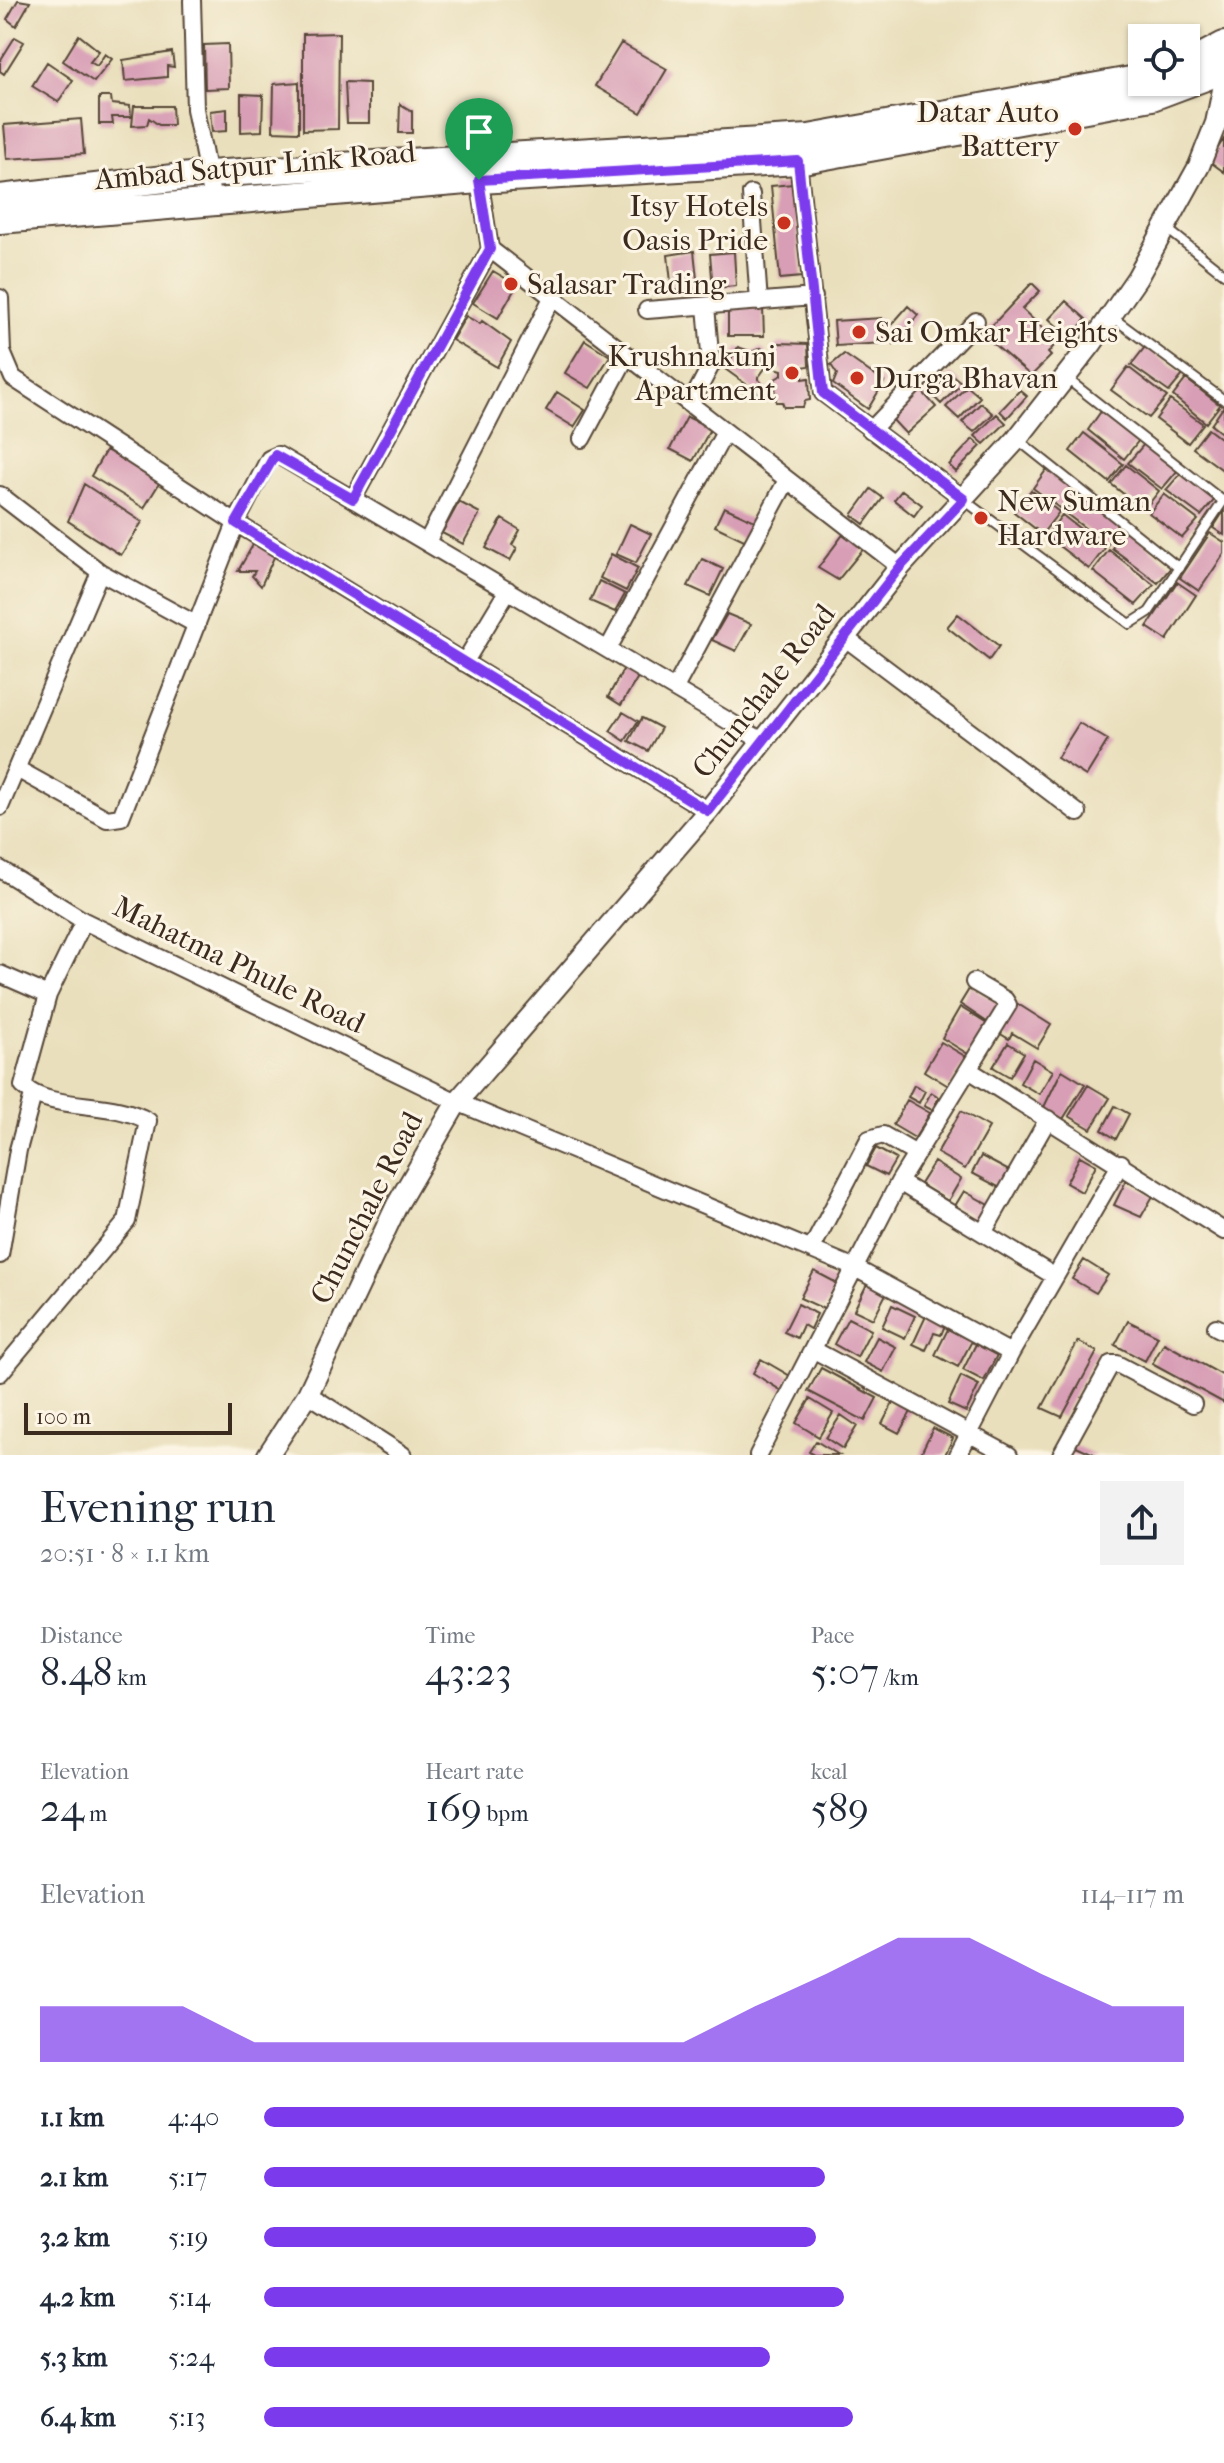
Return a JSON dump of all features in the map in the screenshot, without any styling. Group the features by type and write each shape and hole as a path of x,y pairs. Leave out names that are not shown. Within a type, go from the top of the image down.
{"main road":[{"name":"Ambad Satpur Link Road","path":"0,198 208,174 798,161 1152,97 1223,55"},
{"name":"Ambad Satpur Link Road","path":"1200,61 1223,55"},
{"name":"Ambad Satpur Link Road","path":"0,220 213,201 477,170 809,138 1128,81"}],"street":[{"path":"192,0 195,109 213,201"},
{"name":"Chunchale Road","path":"268,1455 308,1394 397,1205 457,1102 708,811 900,567 1017,439 1066,377 1111,317 1166,228 1205,153 1216,123 1224,85"},
{"path":"798,161 823,393 964,499"},
{"path":"353,499 490,249 477,170"},
{"path":"751,194 759,302"},
{"path":"490,249 900,567"},
{"path":"647,310 814,297"},
{"path":"0,298 2,352 13,378 236,523 708,811"},
{"path":"427,542 552,298"},
{"path":"690,405 711,365 706,306"},
{"path":"871,430 976,321"},
{"path":"582,439 627,355"},
{"path":"608,649 725,432"},
{"path":"17,769 107,819 121,817 236,523 275,455 764,742"},
{"path":"675,688 787,480"},
{"path":"0,495 100,572 197,625"},
{"path":"0,807 100,572"},
{"path":"464,663 508,590"},
{"path":"844,637 1078,813"},
{"name":"Mahatma Phule Road","path":"0,869 84,921 457,1102 855,1268 1011,1353"},
{"path":"0,1373 127,1221 148,1121 110,1107 33,1095 23,1086 48,995 84,921"},
{"path":"0,974 48,995"},
{"path":"758,1455 899,1182 1008,1005 1005,1000 974,982"},
{"path":"969,1070 1121,1163 1224,1231"},
{"path":"0,1255 18,1150 33,1095"},
{"path":"983,1233 1048,1119"},
{"path":"811,1250 869,1139 883,1135 916,1154"},
{"path":"958,1455 1011,1353 1121,1163"},
{"path":"899,1182 1054,1276"},
{"path":"814,1350 1009,1455"},
{"path":"1061,1455 1111,1364 1117,1364 1193,1404"},
{"path":"308,1394 403,1455"}],"lane":[{"path":"1166,228 1224,274"},
{"path":"1111,317 1224,400"},
{"path":"964,499 1130,624 1149,612 1224,500 1066,377"},
{"path":"1017,439 1179,568"}],"building":[{"path":"18,0 30,2 16,26 7,19"},
{"path":"339,33 338,129 303,130 303,34"},
{"path":"79,35 99,51 90,62 97,66 105,54 112,59 94,82 63,61"},
{"path":"15,37 24,42 4,74 0,71 0,61"},
{"path":"621,43 667,69 641,113 595,86"},
{"path":"228,44 229,88 205,89 204,45"},
{"path":"172,52 174,67 167,66 167,77 125,81 123,60"},
{"path":"47,62 73,80 58,102 32,86"},
{"path":"299,82 299,132 273,131 274,84"},
{"path":"345,82 369,83 369,123 347,123"},
{"path":"241,94 263,95 262,131 241,132"},
{"path":"99,97 111,97 112,104 130,106 131,117 112,117 113,124 99,124"},
{"path":"400,104 412,111 412,133 399,133"},
{"path":"134,106 172,106 173,125 159,125 149,118 147,125 132,126"},
{"path":"227,109 227,131 212,132 210,111"},
{"path":"81,119 84,154 7,159 4,125"},
{"path":"1224,139 1224,172 1209,161"},
{"path":"793,184 802,277 780,279 771,186"},
{"path":"694,251 698,288 672,291 668,255"},
{"path":"734,252 736,286 713,288 710,254"},
{"path":"493,271 517,285 498,318 473,303"},
{"path":"1032,283 1040,291 1022,309 1057,342 1048,353 1051,356 1031,376 983,335"},
{"path":"1066,301 1086,319 1070,338 1049,319"},
{"path":"908,306 918,315 894,344 886,331"},
{"path":"728,308 763,308 764,336 728,336"},
{"path":"466,316 480,324 482,321 511,342 497,367 452,340"},
{"name":"Sai Omkar Heights","path":"882,318 884,343 836,346 834,321"},
{"path":"585,340 610,356 590,388 565,373"},
{"name":"Krushnakunj Apartment","path":"779,343 808,344 809,366 802,367 803,379 809,378 810,400 805,401 803,407 784,407 782,402 776,402 775,379 782,375 782,370 775,368 775,346"},
{"path":"738,347 752,352 761,348 766,352 762,359 766,367 758,378 766,389 761,395 725,369"},
{"path":"1145,347 1183,375 1169,392 1131,365"},
{"name":"Durga Bhavan","path":"844,354 884,382 868,409 833,384 837,374 831,365"},
{"path":"1128,367 1167,397 1149,418 1111,390"},
{"path":"951,374 962,383 941,404 930,393"},
{"path":"1186,379 1220,405 1206,423 1173,396"},
{"path":"967,386 980,397 959,419 946,407"},
{"path":"920,389 936,407 906,434 891,418"},
{"path":"1020,390 1027,396 1007,418 1000,411"},
{"path":"557,392 585,410 574,427 546,410"},
{"path":"1170,400 1203,424 1188,443 1156,419"},
{"path":"981,403 993,414 974,432 962,422"},
{"path":"1224,406 1224,435 1211,425"},
{"path":"1102,410 1139,440 1124,459 1088,430"},
{"path":"997,414 1006,423 984,444 975,436"},
{"path":"687,417 711,428 693,461 670,449"},
{"path":"1208,429 1224,441 1224,471 1193,448"},
{"path":"1084,433 1123,464 1109,482 1070,451"},
{"path":"973,439 981,446 956,472 949,465"},
{"path":"1144,444 1178,470 1162,489 1128,463"},
{"path":"106,450 160,482 144,508 91,476"},
{"path":"1126,465 1159,491 1144,510 1111,484"},
{"path":"1047,469 1076,491 1062,510 1033,488"},
{"path":"1181,473 1216,498 1201,516 1166,490"},
{"path":"84,484 142,522 121,555 68,521"},
{"path":"871,489 883,498 864,524 852,515"},
{"path":"902,490 922,505 914,516 894,500"},
{"path":"1031,490 1059,512 1042,534 1014,512"},
{"path":"1079,492 1122,526 1107,545 1064,512"},
{"path":"1164,494 1198,520 1182,538 1149,513"},
{"path":"459,502 480,513 463,544 442,533"},
{"path":"724,507 755,521 746,541 715,526"},
{"path":"1224,511 1224,535 1213,528"},
{"path":"1062,515 1105,548 1089,569 1046,536"},
{"path":"502,519 520,530 512,545 517,548 510,561 486,548"},
{"path":"630,524 651,534 636,563 616,554"},
{"path":"1126,529 1172,566 1158,583 1112,548"},
{"path":"845,532 865,547 838,580 818,568"},
{"path":"1210,533 1224,542 1224,554 1199,591 1180,578"},
{"path":"254,543 275,555 261,586 252,576 255,571 238,571"},
{"path":"1109,550 1154,585 1136,605 1093,571"},
{"path":"611,554 638,568 626,591 600,578"},
{"path":"702,559 723,569 710,596 688,586"},
{"path":"599,581 625,594 615,612 590,601"},
{"path":"1177,582 1196,595 1167,640 1147,627"},
{"path":"727,614 751,624 736,651 712,640"},
{"path":"958,614 999,646 989,660 947,627"},
{"path":"624,668 638,677 621,705 608,697"},
{"path":"623,712 638,721 625,741 610,731"},
{"path":"642,718 661,728 648,751 629,741"},
{"path":"1079,723 1108,740 1086,776 1057,758"},
{"path":"971,986 1002,1006 990,1024 960,1004"},
{"path":"1018,1004 1051,1025 1037,1048 1012,1033 1009,1039 999,1033"},
{"path":"960,1007 987,1024 968,1054 942,1038"},
{"path":"941,1042 968,1058 950,1087 924,1071"},
{"path":"1008,1043 1024,1053 1010,1077 993,1067"},
{"path":"1033,1059 1053,1071 1039,1094 1020,1083"},
{"path":"1062,1070 1085,1084 1063,1119 1044,1107"},
{"path":"914,1085 925,1091 919,1103 908,1097"},
{"path":"1088,1085 1110,1098 1091,1129 1069,1116"},
{"path":"931,1092 939,1097 932,1110 924,1106"},
{"path":"907,1100 930,1113 915,1138 893,1125"},
{"path":"1115,1106 1129,1114 1116,1139 1102,1130"},
{"path":"961,1111 989,1127 965,1169 937,1153"},
{"path":"876,1148 896,1159 886,1176 866,1166"},
{"path":"981,1156 1011,1172 1002,1189 972,1173"},
{"path":"1080,1156 1096,1165 1082,1192 1066,1183"},
{"path":"934,1162 961,1179 948,1201 920,1184"},
{"path":"1126,1181 1153,1196 1141,1217 1114,1205"},
{"path":"964,1191 991,1206 980,1227 966,1219 969,1214 955,1206"},
{"path":"1084,1260 1108,1275 1096,1293 1072,1279"},
{"path":"814,1271 837,1283 824,1309 800,1298"},
{"path":"867,1284 886,1294 873,1319 854,1310"},
{"path":"798,1304 817,1314 810,1329 803,1325 797,1338 784,1332"},
{"path":"892,1305 915,1316 905,1338 882,1327"},
{"path":"926,1316 945,1325 941,1335 934,1333 926,1350 913,1344"},
{"path":"848,1318 871,1330 857,1357 834,1344"},
{"path":"1128,1321 1158,1336 1145,1361 1115,1345"},
{"path":"948,1329 972,1341 958,1367 935,1355"},
{"path":"877,1337 896,1347 883,1372 864,1362"},
{"path":"1078,1341 1097,1352 1062,1417 1042,1408"},
{"path":"1164,1343 1224,1376 1224,1403 1152,1364"},
{"path":"976,1344 997,1355 984,1381 963,1370"},
{"path":"761,1359 790,1376 782,1391 753,1373"},
{"path":"821,1368 877,1398 865,1421 808,1391"},
{"path":"961,1376 979,1385 966,1412 948,1404"},
{"path":"810,1399 833,1413 819,1437 796,1423"},
{"path":"894,1401 912,1410 899,1433 882,1424"},
{"path":"841,1415 857,1426 843,1449 826,1438"},
{"path":"933,1428 953,1438 945,1455 920,1455"},
{"path":"816,1441 839,1455 814,1455 809,1452"},
{"path":"1074,1445 1096,1455 1070,1455"}],"place":[{"name":"Datar Auto Battery","path":"1075,129"},
{"name":"Itsy Hotels Oasis Pride","path":"784,223"},
{"name":"Salasar Trading","path":"511,284"},
{"name":"Sai Omkar Heights","path":"859,332"},
{"name":"Krushnakunj Apartment","path":"792,373"},
{"name":"Durga Bhavan","path":"857,378"},
{"name":"New Suman Hardware","path":"981,518"}],"route":[{"path":"798,161 823,393 964,499 900,567 708,811 236,523 269,459 275,455 353,499 490,249 479,180 798,161"}]}
